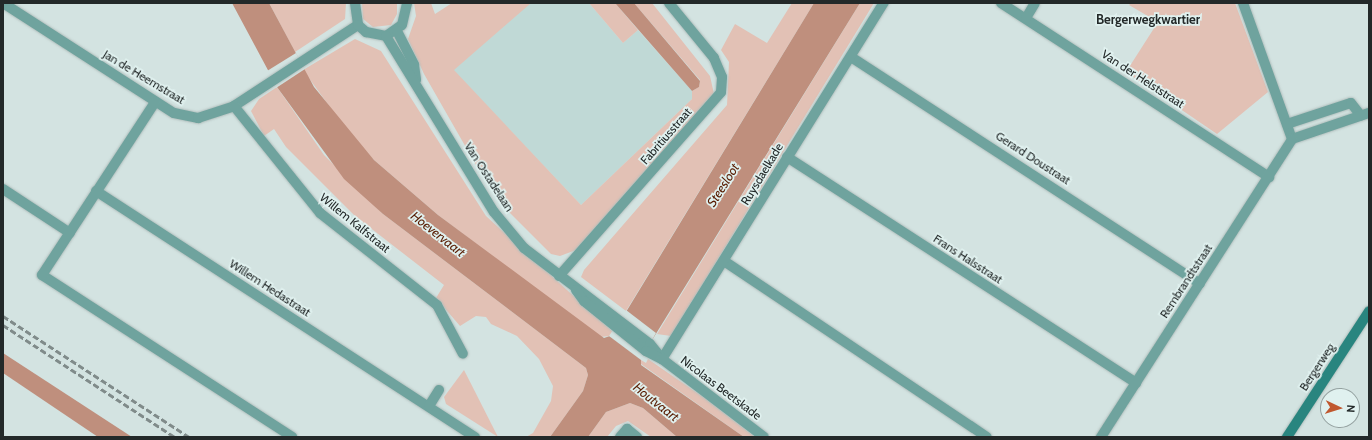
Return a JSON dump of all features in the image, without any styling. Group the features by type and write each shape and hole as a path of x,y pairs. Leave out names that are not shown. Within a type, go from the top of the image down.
{"main road":[{"name":"Bergerweg","path":"1286,437 1369,311"}],"street":[{"name":"Jan de Heemstraat","path":"3,3 155,102 174,113 198,118 234,106 358,25"},
{"path":"354,3 358,25 370,34 386,36 396,31 406,18 407,3"},
{"name":"Fabritiusstraat","path":"559,276 721,92 722,77 714,58 669,3"},
{"name":"Ruysdaelkade","path":"662,359 884,3"},
{"name":"Van der Helststraat","path":"1001,3 1269,177"},
{"path":"1026,18 1035,3"},
{"path":"1243,3 1292,139 1365,114"},
{"name":"Van Ostadelaan","path":"396,31 414,65 416,80"},
{"name":"Van Ostadelaan","path":"386,36 406,70 416,80 494,212 524,248 662,359"},
{"name":"Gerard Doustraat","path":"851,57 1200,284"},
{"path":"155,102 42,275 292,437"},
{"path":"1287,124 1351,103 1365,114"},
{"name":"Willem Kalfstraat","path":"234,106 320,212 437,305 463,354"},
{"name":"Rembrandtstraat","path":"1101,437 1292,139"},
{"name":"Frans Halsstraat","path":"787,157 1136,384"},
{"path":"3,189 70,233"},
{"name":"Willem Hedastraat","path":"96,191 475,437"},
{"path":"724,260 988,437"},
{"name":"Nicolaas Beetskade","path":"662,359 764,437"},
{"path":"429,406 439,390"},
{"path":"623,433 637,437"}],"shaded area":[{"path":"269,3 346,3 345,19 295,52"},
{"path":"362,3 397,3 397,14 391,25 373,27 363,19"},
{"path":"414,3 431,3 435,14 452,3 530,4 454,70 581,205 692,99 692,91 699,87 700,80 634,3 652,3 710,76 714,94 576,250 560,256 551,254 506,209 480,172 424,74 408,39 416,16"},
{"path":"529,3 589,3 623,43 638,30 692,91 692,99 581,205 453,70"},
{"path":"589,3 615,3 638,30 623,43"},
{"path":"792,3 814,3 626,311 581,277 584,270 727,105 729,62 721,50 735,24 767,43"},
{"path":"860,3 874,3 671,336 657,334"},
{"path":"1131,3 1235,3 1268,92 1217,134 1126,72 1158,22 1129,5"},
{"path":"355,39 381,51 486,216 613,332 610,336 600,337 438,215 374,160 346,129 303,70"},
{"path":"277,87 324,155 383,214 586,368 588,375 583,391 550,437 526,437 533,433 551,401 553,386 539,359 517,336 491,324 486,317 476,316 460,326 436,298 444,285 355,216 286,147 274,129 264,136 251,111 259,99"},
{"path":"648,359 703,397 755,437 744,437 641,364 641,360 646,363"},
{"path":"464,370 498,437 446,404 444,397"},
{"path":"630,403 643,408 677,437 651,437 628,421 616,426 607,437 588,437 606,412"}],"water":[{"path":"232,3 269,3 314,87 374,160 438,215 604,338 610,336 626,312 814,3 860,3 641,358 641,365 744,437 677,437 643,408 630,403 606,412 588,437 550,437 583,391 588,375 586,368 383,214 344,179 277,87"},
{"path":"615,3 634,3 700,81 699,87 692,91"},
{"path":"3,353 132,437 98,437 3,373"}],"pier":[{"path":"296,53 305,69 276,88 267,71"},
{"path":"626,310 656,333 641,360 609,336"}],"railway":[{"path":"3,316 189,437"},
{"path":"3,325 175,437"}],"district":[{"name":"Bergerwegkwartier","path":"1148,19"}],"water label":[{"name":"Steesloot","path":"723,185"},
{"name":"Hoevervaart","path":"438,234"},
{"name":"Houtvaart","path":"656,402"}]}
